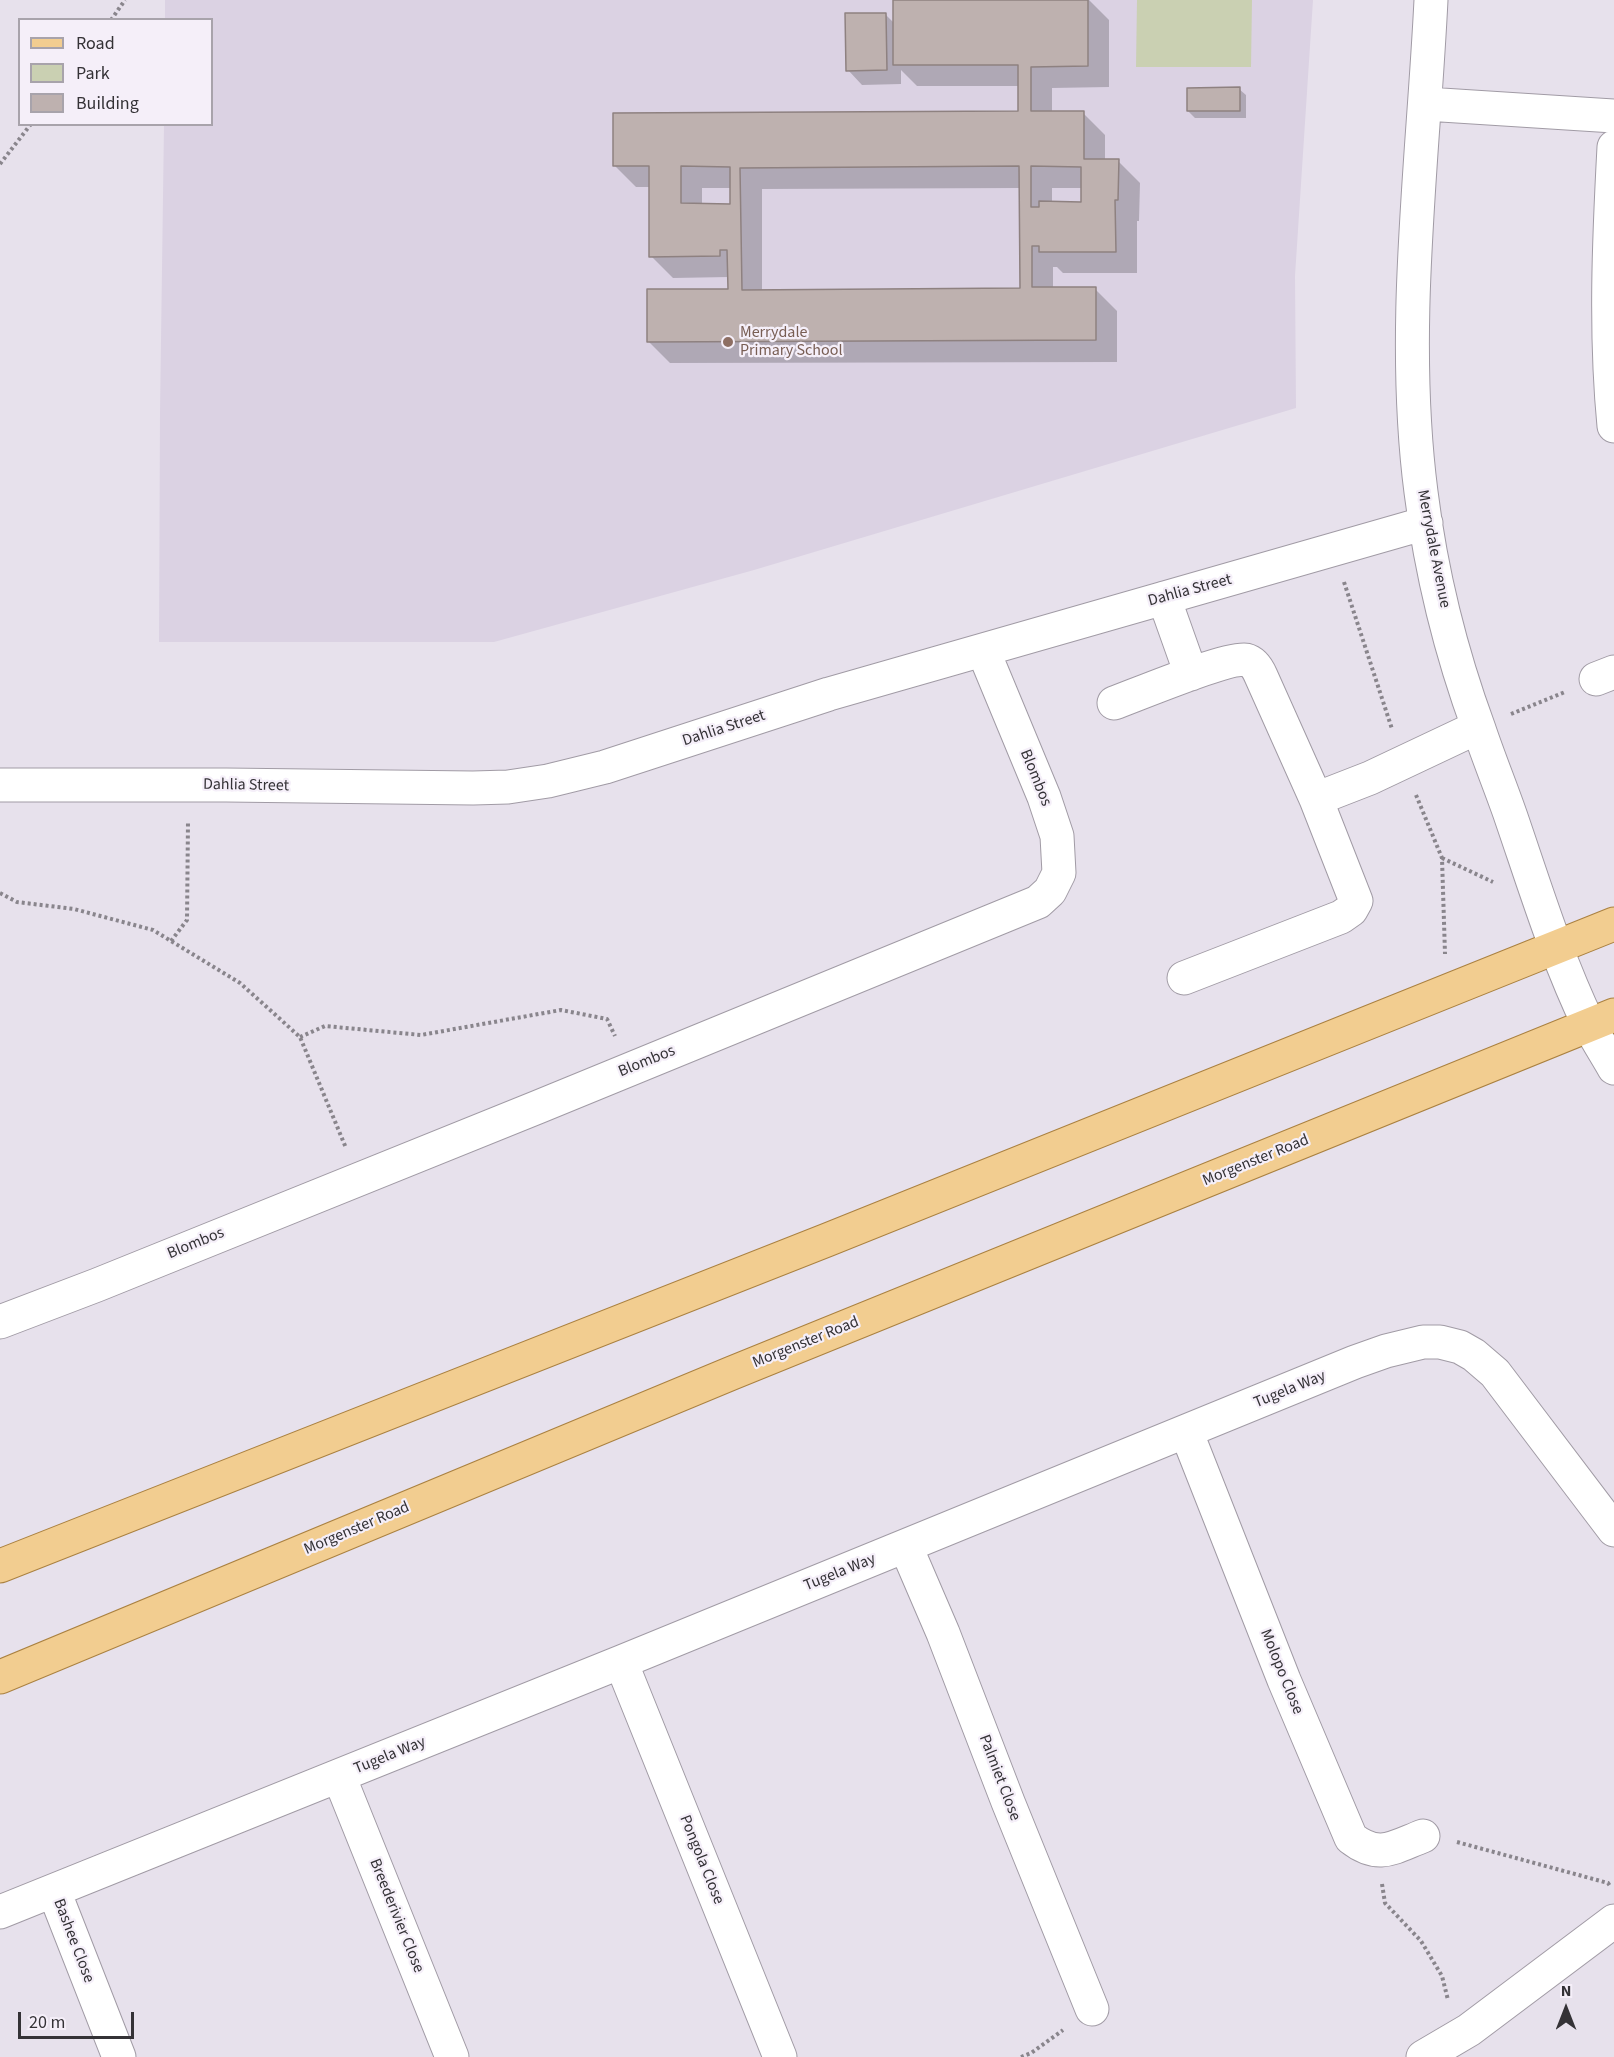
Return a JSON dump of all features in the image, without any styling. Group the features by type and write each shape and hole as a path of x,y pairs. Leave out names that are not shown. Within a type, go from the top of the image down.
{"main road":[{"path":"0,1566 849,1231 1614,924"},
{"name":"Morgenster Road","path":"0,1677 743,1369 1602,1020"}],"street":[{"name":"Merrydale Avenue","path":"1431,0 1426,104 1418,195 1412,346 1421,491 1426,523 1449,633 1478,727 1556,946 1602,1020 1614,1068"},
{"path":"1426,104 1614,116"},
{"path":"1614,147 1610,223 1614,426"},
{"name":"Dahlia Street","path":"0,785 473,788 508,787 548,781 605,767 829,694 1426,523"},
{"path":"1164,598 1191,675"},
{"name":"Blombos","path":"0,1322 97,1285 1038,902 1050,891 1059,873 1058,836 983,650"},
{"path":"1114,703 1233,660 1244,659 1252,662 1262,676 1316,799 1356,901 1352,910 1341,917 1184,978"},
{"path":"1316,799 1370,777 1478,727"},
{"name":"Tugela Way","path":"0,1912 906,1547 1186,1431 1386,1351 1423,1342 1440,1342 1460,1347 1474,1355 1495,1373 1614,1530"},
{"name":"Molopo Close","path":"1186,1431 1284,1680 1352,1838 1363,1847 1376,1851"},
{"name":"Palmiet Close","path":"906,1547 943,1633 1008,1802 1092,2009"},
{"name":"Pongola Close","path":"621,1662 780,2057"},
{"name":"Breederivier Close","path":"339,1776 452,2057"},
{"path":"1376,1851 1392,1848 1423,1836"},
{"name":"Bashee Close","path":"54,1891 120,2057"},
{"path":"1433,2055 1614,1921"}],"path":[{"path":"112,18 125,0"},
{"path":"0,164 29,126"},
{"path":"1478,727 1605,675"},
{"path":"171,941 187,920 189,785"},
{"path":"1442,858 1500,885"},
{"path":"0,893 17,902 74,909 153,930 240,983 300,1037 357,1179"},
{"path":"300,1037 326,1026 421,1035 561,1010 607,1019 630,1069"},
{"path":"1423,1836 1463,1844 1608,1883 1614,1893"},
{"path":"1376,1851 1385,1903 1421,1941 1442,1976 1452,2013 1469,2030"},
{"path":"1021,2057 1031,2053 1092,2009"}],"shaded area":[{"name":"Merrydale Primary School","path":"165,0 1313,0 1295,276 1296,408 754,570 494,642 159,642 164,126 213,126 213,18 165,18"}],"green space":[{"path":"1137,0 1252,0 1251,67 1136,67"}],"building":[{"path":"893,0 1088,0 1088,66 1031,67 1031,111 1084,111 1084,159 1119,159 1118,200 1115,200 1116,252 1039,252 1039,246 1032,246 1032,287 1096,287 1096,340 647,342 647,289 728,289 727,250 720,250 720,256 649,257 649,166 613,166 613,113 1018,111 1018,65 893,65","holes":["681,166 730,167 730,204 681,203","1019,166 1020,288 742,290 740,168","1031,166 1081,167 1081,202 1039,201 1039,207 1031,207"]},
{"path":"845,13 886,13 887,70 846,71"},
{"path":"1240,87 1240,111 1187,111 1187,88"}],"place":[{"name":"Merrydale Primary School","path":"728,342"}]}
